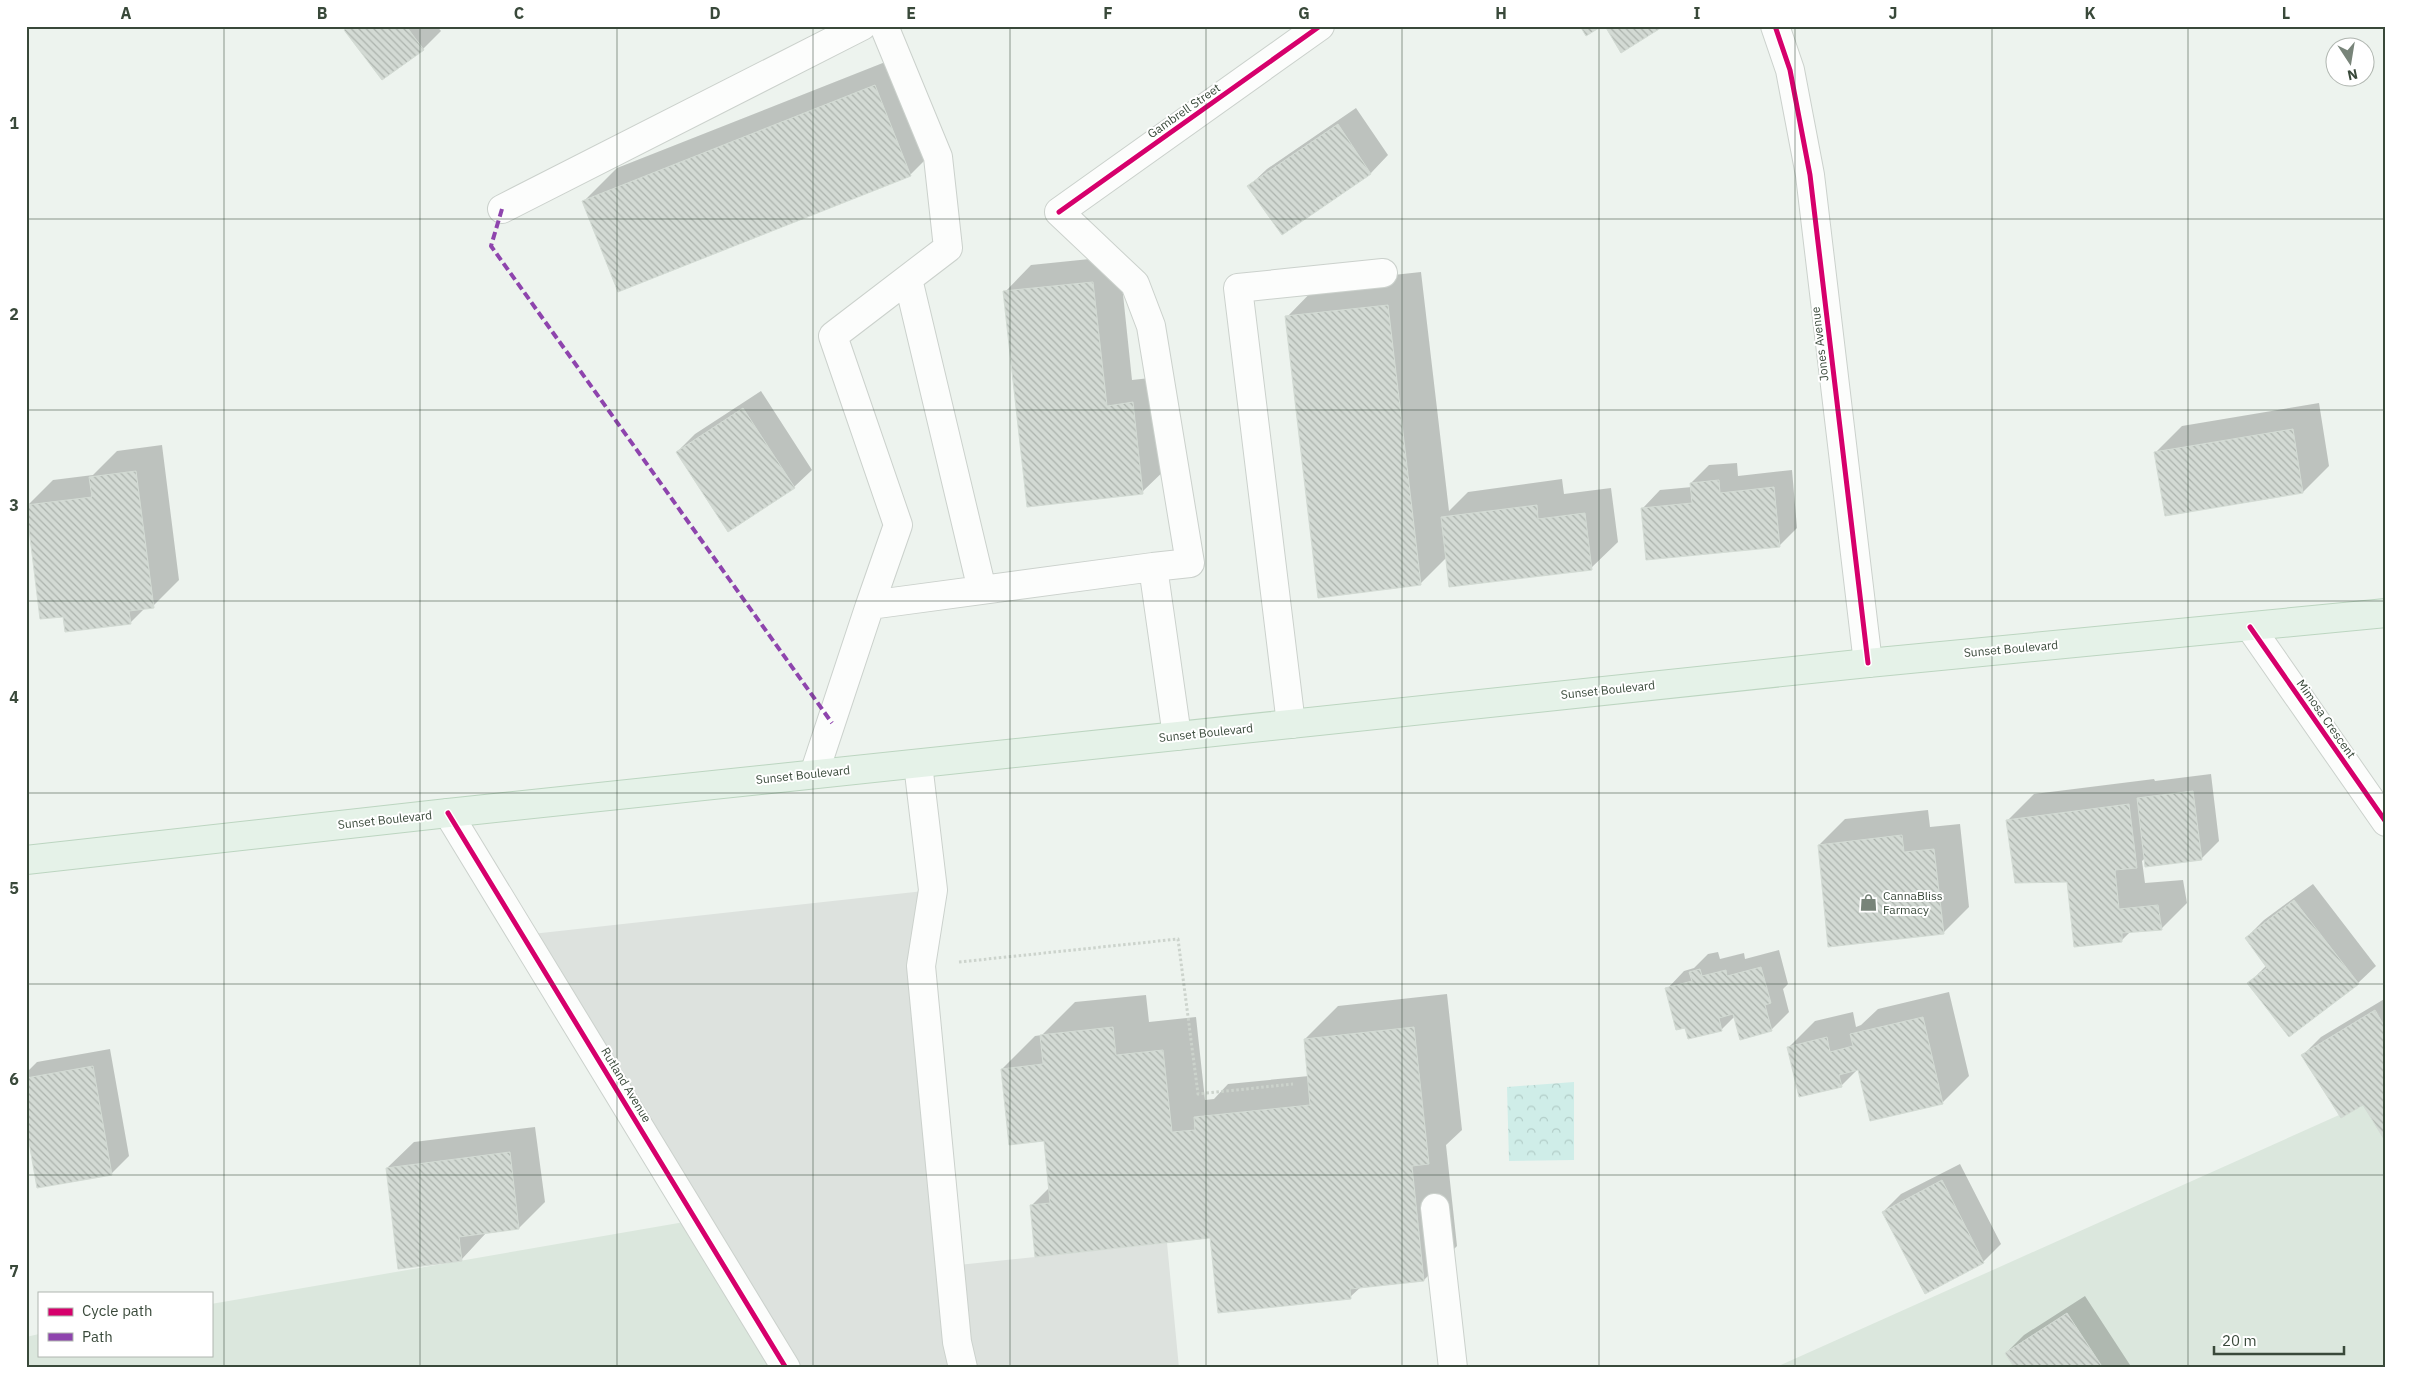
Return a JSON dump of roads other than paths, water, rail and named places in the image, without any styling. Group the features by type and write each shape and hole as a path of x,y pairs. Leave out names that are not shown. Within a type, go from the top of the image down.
{"main road":[{"name":"Sunset Boulevard","path":"26,860 448,813 1868,663 2386,613"}],"street":[{"path":"502,209 862,26"},
{"path":"814,774 898,525 833,336 948,248 938,157 884,26"},
{"name":"Gambrell Street","path":"1153,567 1190,563 1151,326 1135,284 1059,212 1320,26"},
{"name":"Jones Avenue","path":"1775,26 1790,70 1810,175 1868,663"},
{"path":"1291,724 1238,288 1383,274"},
{"path":"908,279 982,590"},
{"path":"870,605 1153,567 1177,736"},
{"name":"Mimosa Crescent","path":"2250,627 2386,822"},
{"path":"918,764 933,890 921,966 956,1342 963,1368"},
{"name":"Rutland Avenue","path":"448,813 786,1368"},
{"path":"1435,1208 1453,1368"}],"place":[{"name":"CannaBliss Farmacy","path":"1869,903"}]}
